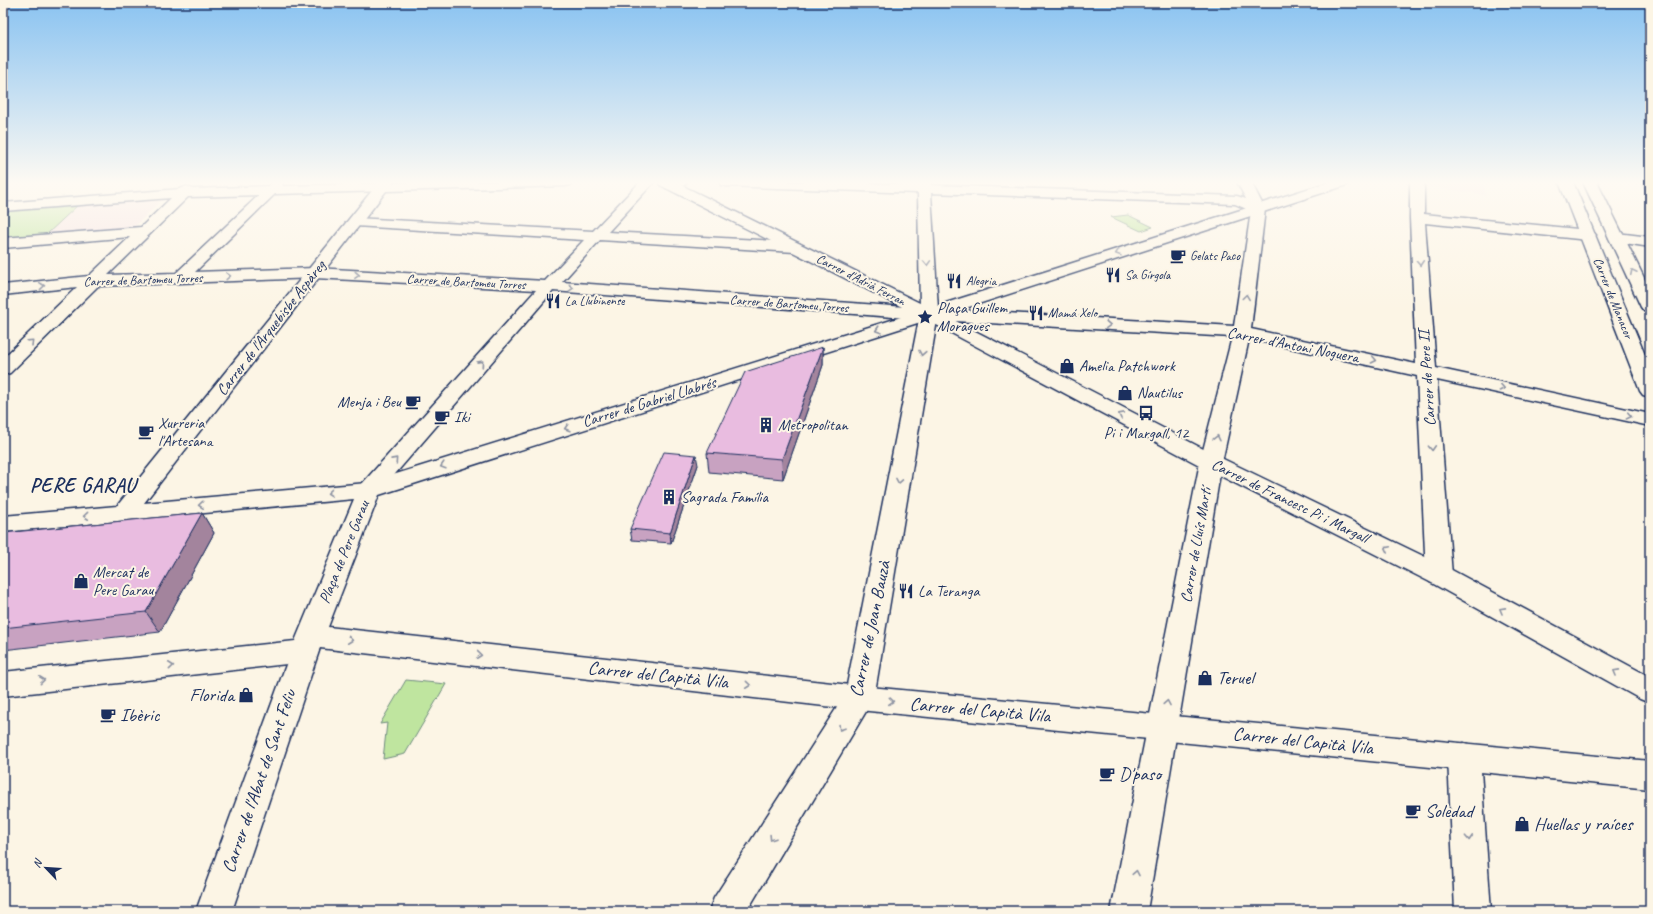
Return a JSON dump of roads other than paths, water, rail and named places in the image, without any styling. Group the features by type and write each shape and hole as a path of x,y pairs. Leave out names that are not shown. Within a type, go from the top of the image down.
{"street":[{"path":"3,369 151,225"},
{"path":"180,278 236,225"},
{"name":"Carrer de l'Arquebisbe Aspàreg","path":"125,512 353,225"},
{"path":"400,225 795,247"},
{"path":"369,490 605,225"},
{"name":"Carrer d'Adrià Ferran","path":"752,225 929,314"},
{"name":"Carrer de Joan Bauzà","path":"727,911 859,698 929,314 926,225"},
{"name":"Carrer de Gabriel Llabrés","path":"369,490 1209,225"},
{"name":"Carrer de Lluís Martí","path":"1129,911 1211,462 1242,332 1256,225"},
{"name":"Carrer de Pere II","path":"1417,225 1439,575"},
{"path":"1484,225 1588,235"},
{"name":"Carrer de Manacor","path":"1584,225 1642,359 1650,391"},
{"name":"Carrer de Manacor","path":"1610,225 1650,307"},
{"path":"3,243 144,231"},
{"path":"1616,238 1650,242"},
{"name":"Carrer de Bartomeu Torres","path":"3,290 92,281 315,273 549,286 929,314"},
{"name":"Carrer d'Antoni Noguera","path":"929,314 1242,332 1650,420"},
{"name":"Carrer de Francesc Pi i Margall","path":"929,314 1211,462 1439,575 1650,691"},
{"name":"Plaça de Pere Garau","path":"3,524 369,490 308,644"},
{"path":"3,684 308,644"},
{"name":"Carrer del Capità Vila","path":"308,644 1650,775"},
{"name":"Carrer de l'Abat de Sant Feliu","path":"214,911 308,644"},
{"path":"1464,757 1473,911"}],"place":[{"name":"Gelats Paco","path":"1178,256"},
{"name":"Sa Gírgola","path":"1113,275"},
{"name":"Alegria","path":"954,281"},
{"name":"La Llubinense","path":"553,301"},
{"name":"Mamá Xelo","path":"1036,313"},
{"name":"Plaça Guillem Moragues","path":"925,317"},
{"name":"Amelia Patchwork","path":"1067,366"},
{"name":"Nautilus","path":"1125,393"},
{"name":"Menja i Beu","path":"413,402"},
{"name":"Pi i Margall, 12","path":"1146,413"},
{"name":"Iki","path":"442,417"},
{"name":"Metropolitan","path":"766,425"},
{"name":"Xurreria l'Artesana","path":"146,432"},
{"name":"Sagrada Família","path":"669,497"},
{"name":"Mercat de Pere Garau","path":"81,581"},
{"name":"La Teranga","path":"906,591"},
{"name":"Teruel","path":"1205,678"},
{"name":"Florida","path":"246,695"},
{"name":"Ibèric","path":"108,715"},
{"name":"D'paso","path":"1107,774"},
{"name":"Soledad","path":"1413,811"},
{"name":"Huellas y raíces","path":"1522,824"}],"district":[{"name":"PERE GARAU","path":"83,485"}]}
